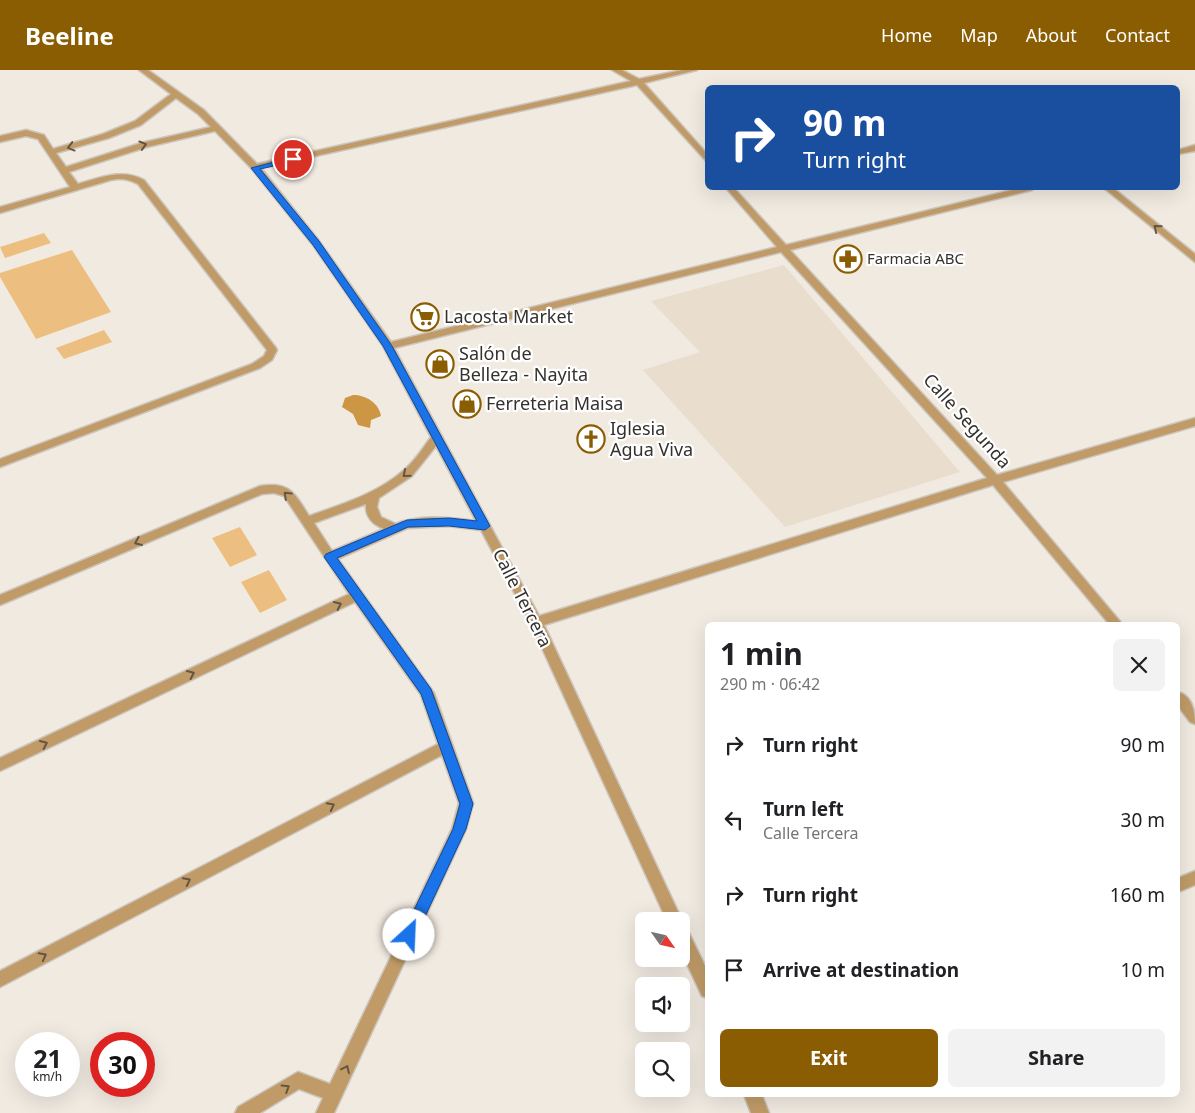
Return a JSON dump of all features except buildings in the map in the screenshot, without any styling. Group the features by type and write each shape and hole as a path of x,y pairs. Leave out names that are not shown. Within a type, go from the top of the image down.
{"street":[{"name":"Calle Tercera","path":"142,70 200,112 255,168 316,243 388,346 536,622 671,912"},
{"path":"616,70 640,83 705,158"},
{"path":"255,168 693,70"},
{"path":"52,152 106,136 138,123 176,94"},
{"path":"64,171 177,136 216,128"},
{"path":"0,139 26,133 41,137 75,187"},
{"path":"106,136 103,141 104,148 120,153"},
{"path":"1180,152 1195,148"},
{"path":"0,210 75,187 123,175 132,176 141,182 272,350 268,358 256,366 0,463"},
{"name":"Calle Segunda","path":"732,190 782,248 996,480 1114,622"},
{"path":"388,346 1021,190"},
{"path":"1110,190 1195,259"},
{"path":"536,622 996,480 1195,422"},
{"path":"308,521 388,487 407,474 419,462 437,436"},
{"path":"0,600 260,490 280,489 288,493 330,557 427,692 466,804 459,829 325,1113"},
{"path":"374,494 371,505 372,514 382,524 394,528"},
{"path":"330,557 407,524 428,522 485,526"},
{"path":"0,765 358,595"},
{"path":"1180,699 1195,718"},
{"path":"0,979 446,746"},
{"path":"1180,884 1195,878"},
{"path":"690,953 705,984"},
{"path":"244,1113 298,1080 334,1094"},
{"path":"754,1097 760,1113"}],"shaded area":[{"path":"44,233 51,243 5,258 0,247"},
{"path":"72,250 111,312 36,339 0,277 0,273"},
{"path":"784,265 960,472 785,527 643,370 700,352 651,301"},
{"path":"104,330 112,342 64,359 56,348"},
{"path":"353,395 363,396 378,407 381,416 371,420 370,428 358,425 353,414 342,407 345,398"},
{"path":"240,527 257,555 230,567 212,538"},
{"path":"269,570 287,600 260,613 241,582"}],"place":[{"name":"Farmacia ABC","path":"848,259"},
{"name":"Lacosta Market","path":"425,317"},
{"name":"Salón de Belleza - Nayita","path":"440,364"},
{"name":"Ferreteria Maisa","path":"467,404"},
{"name":"Iglesia Agua Viva","path":"591,439"}],"route":[{"path":"293,159 255,168 316,243 388,346 485,526 449,522 407,524 330,557 427,692 466,804 459,829 409,935"}]}
